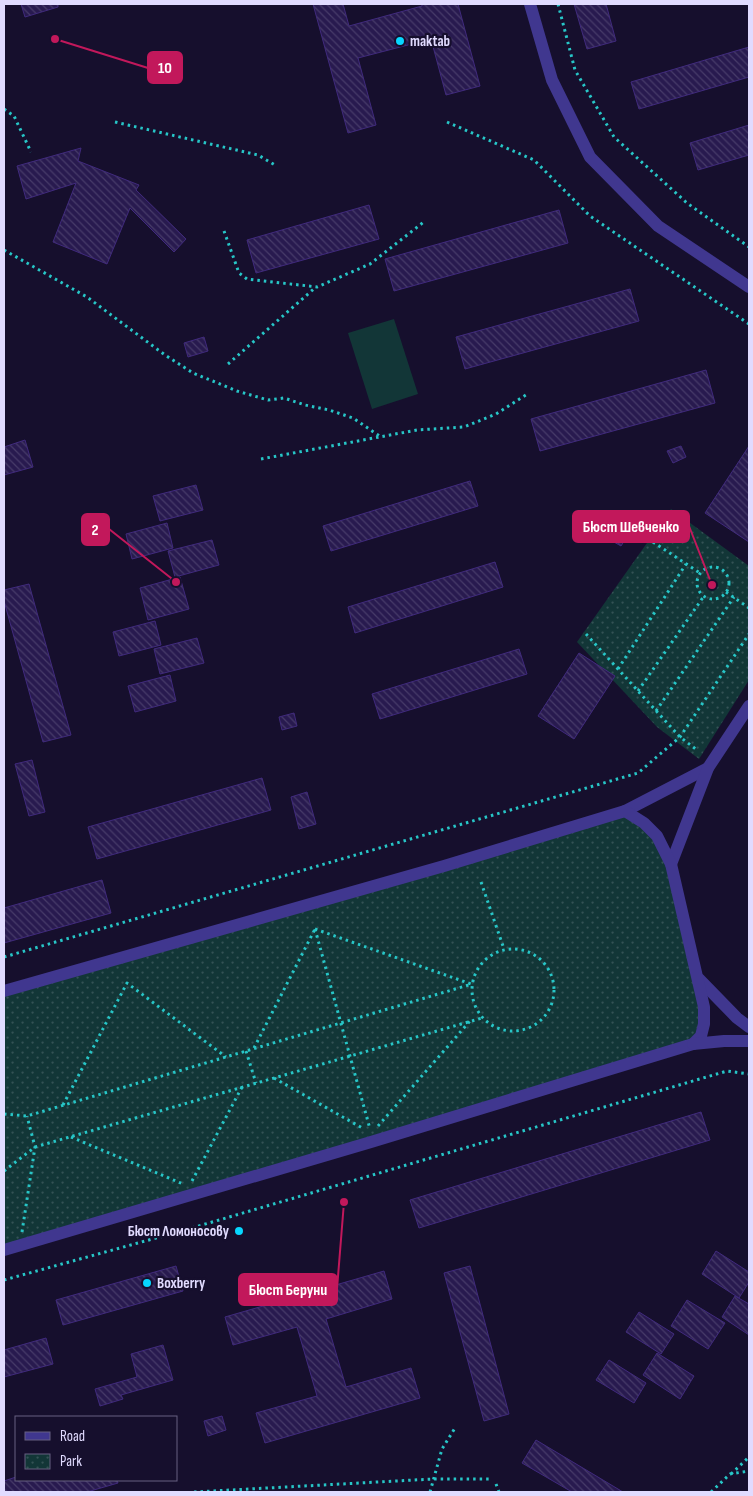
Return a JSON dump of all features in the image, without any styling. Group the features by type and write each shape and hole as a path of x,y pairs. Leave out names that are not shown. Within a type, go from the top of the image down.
{"street":[{"path":"530,4 552,80 590,157 658,226 749,287"},
{"path":"670,864 708,768 749,706"},
{"path":"4,990 435,868 625,811 708,768"},
{"path":"625,811 644,823 657,836 670,864 699,978 704,1007 704,1024 701,1036 693,1044"},
{"path":"699,978 736,1018 749,1027"},
{"path":"4,1250 371,1142 693,1044 749,1041"}],"path":[{"path":"558,4 575,70 614,137 687,202 749,247"},
{"path":"4,110 14,116 32,152"},
{"path":"115,122 258,155 275,165"},
{"path":"447,122 534,160 590,216 749,324"},
{"path":"228,364 317,287 370,264 425,220"},
{"path":"224,231 239,273 246,279 317,287"},
{"path":"4,250 87,297 165,355 193,373 237,391 268,400 284,398 353,418 381,437"},
{"path":"261,459 417,430 464,427 496,414 529,394"},
{"path":"653,542 700,573"},
{"path":"618,668 686,564"},
{"path":"713,566 723,570 729,579 726,592 720,598 715,599 704,596 700,593 697,583 700,573 713,566"},
{"path":"726,592 749,608"},
{"path":"638,691 704,596"},
{"path":"656,711 734,597"},
{"path":"586,634 680,737 698,750"},
{"path":"4,957 638,772 680,737 749,634"},
{"path":"481,882 504,949"},
{"path":"315,929 472,984"},
{"path":"315,929 372,1133"},
{"path":"254,1049 315,929"},
{"path":"518,948 532,953 543,961 551,973 554,999 548,1012 540,1022 528,1029 502,1030 482,1018 473,1004 471,990 473,976 480,964 491,954 504,949 518,948"},
{"path":"62,1105 128,983 226,1057"},
{"path":"4,1114 27,1116 472,984"},
{"path":"4,1171 35,1147 482,1018"},
{"path":"372,1133 470,1021"},
{"path":"246,1051 256,1083"},
{"path":"4,1280 185,1230 727,1071 749,1074"},
{"path":"273,1078 372,1133"},
{"path":"70,1137 189,1187 242,1087"},
{"path":"22,1235 35,1147 27,1116"},
{"path":"430,1492 442,1449 455,1428"},
{"path":"711,1492 749,1457"},
{"path":"730,1474 749,1471"},
{"path":"194,1492 433,1480 492,1479"},
{"path":"496,1484 499,1492"},
{"path":"277,1488 282,1492"}],"green space":[{"path":"394,319 418,394 372,409 348,333"},
{"path":"671,509 749,566 749,680 699,759 657,727 577,642"},
{"path":"625,811 657,836 699,978 701,1036 4,1250 4,991"}],"building":[{"path":"21,4 58,4 58,7 25,17"},
{"path":"313,4 343,4 349,26 422,6 422,4 458,4 480,86 446,95 431,39 358,58 376,125 348,133"},
{"path":"574,4 606,4 616,41 587,49"},
{"path":"749,47 749,77 639,109 631,82"},
{"path":"749,125 749,155 698,170 690,143"},
{"path":"81,148 78,161 139,185 136,190 186,239 174,252 130,208 107,264 53,242 76,183 26,199 17,166"},
{"path":"369,205 379,239 256,273 247,240"},
{"path":"559,210 568,243 394,291 385,259"},
{"path":"630,289 639,321 465,369 456,337"},
{"path":"204,337 208,351 188,357 184,343"},
{"path":"706,370 715,403 540,451 531,419"},
{"path":"25,440 33,467 4,475 4,447"},
{"path":"681,446 686,457 673,463 667,451"},
{"path":"749,446 749,542 705,513"},
{"path":"470,481 478,506 331,551 323,526"},
{"path":"196,485 203,510 160,521 153,496"},
{"path":"621,512 637,521 621,546 605,537"},
{"path":"167,523 173,548 132,559 126,534"},
{"path":"212,540 219,565 175,577 168,551"},
{"path":"495,562 503,587 355,633 348,607"},
{"path":"180,577 189,609 148,620 140,588"},
{"path":"29,584 71,735 43,742 4,601 4,590"},
{"path":"155,621 161,645 119,656 113,632"},
{"path":"197,638 204,663 160,674 154,649"},
{"path":"519,649 527,674 380,719 372,694"},
{"path":"579,653 615,676 574,739 538,716"},
{"path":"170,675 176,701 135,712 128,686"},
{"path":"294,713 297,726 282,730 279,717"},
{"path":"32,760 45,812 29,816 15,764"},
{"path":"262,778 271,810 97,859 88,827"},
{"path":"307,792 316,824 299,829 291,797"},
{"path":"102,880 111,913 4,943 4,908"},
{"path":"701,1112 710,1140 419,1228 410,1200"},
{"path":"716,1251 749,1272 749,1282 739,1298 702,1274"},
{"path":"176,1266 183,1291 63,1325 56,1300"},
{"path":"470,1266 509,1414 484,1421 444,1273"},
{"path":"384,1271 392,1299 326,1319 346,1387 411,1368 420,1398 265,1443 256,1413 317,1396 297,1327 233,1345 225,1317"},
{"path":"735,1296 749,1304 749,1335 722,1317"},
{"path":"687,1300 725,1323 708,1349 671,1326"},
{"path":"639,1312 674,1334 661,1354 626,1332"},
{"path":"46,1338 53,1364 4,1377 4,1350"},
{"path":"163,1345 173,1380 121,1395 123,1399 100,1406 95,1389 137,1377 131,1354"},
{"path":"657,1353 694,1376 680,1399 643,1375"},
{"path":"609,1360 646,1383 634,1403 596,1380"},
{"path":"222,1416 226,1430 208,1436 204,1421"},
{"path":"536,1440 623,1492 572,1492 522,1463"},
{"path":"15,1477 15,1481 117,1481 118,1483 87,1492 4,1492 4,1481"}],"place":[{"name":"10","path":"55,39"},
{"name":"maktab","path":"400,41"},
{"name":"2","path":"176,582"},
{"name":"Бюст Шевченко","path":"712,585"},
{"name":"Бюст Беруни","path":"344,1202"},
{"name":"Бюст Ломоносову","path":"239,1231"},
{"name":"Boxberry","path":"147,1283"}]}
